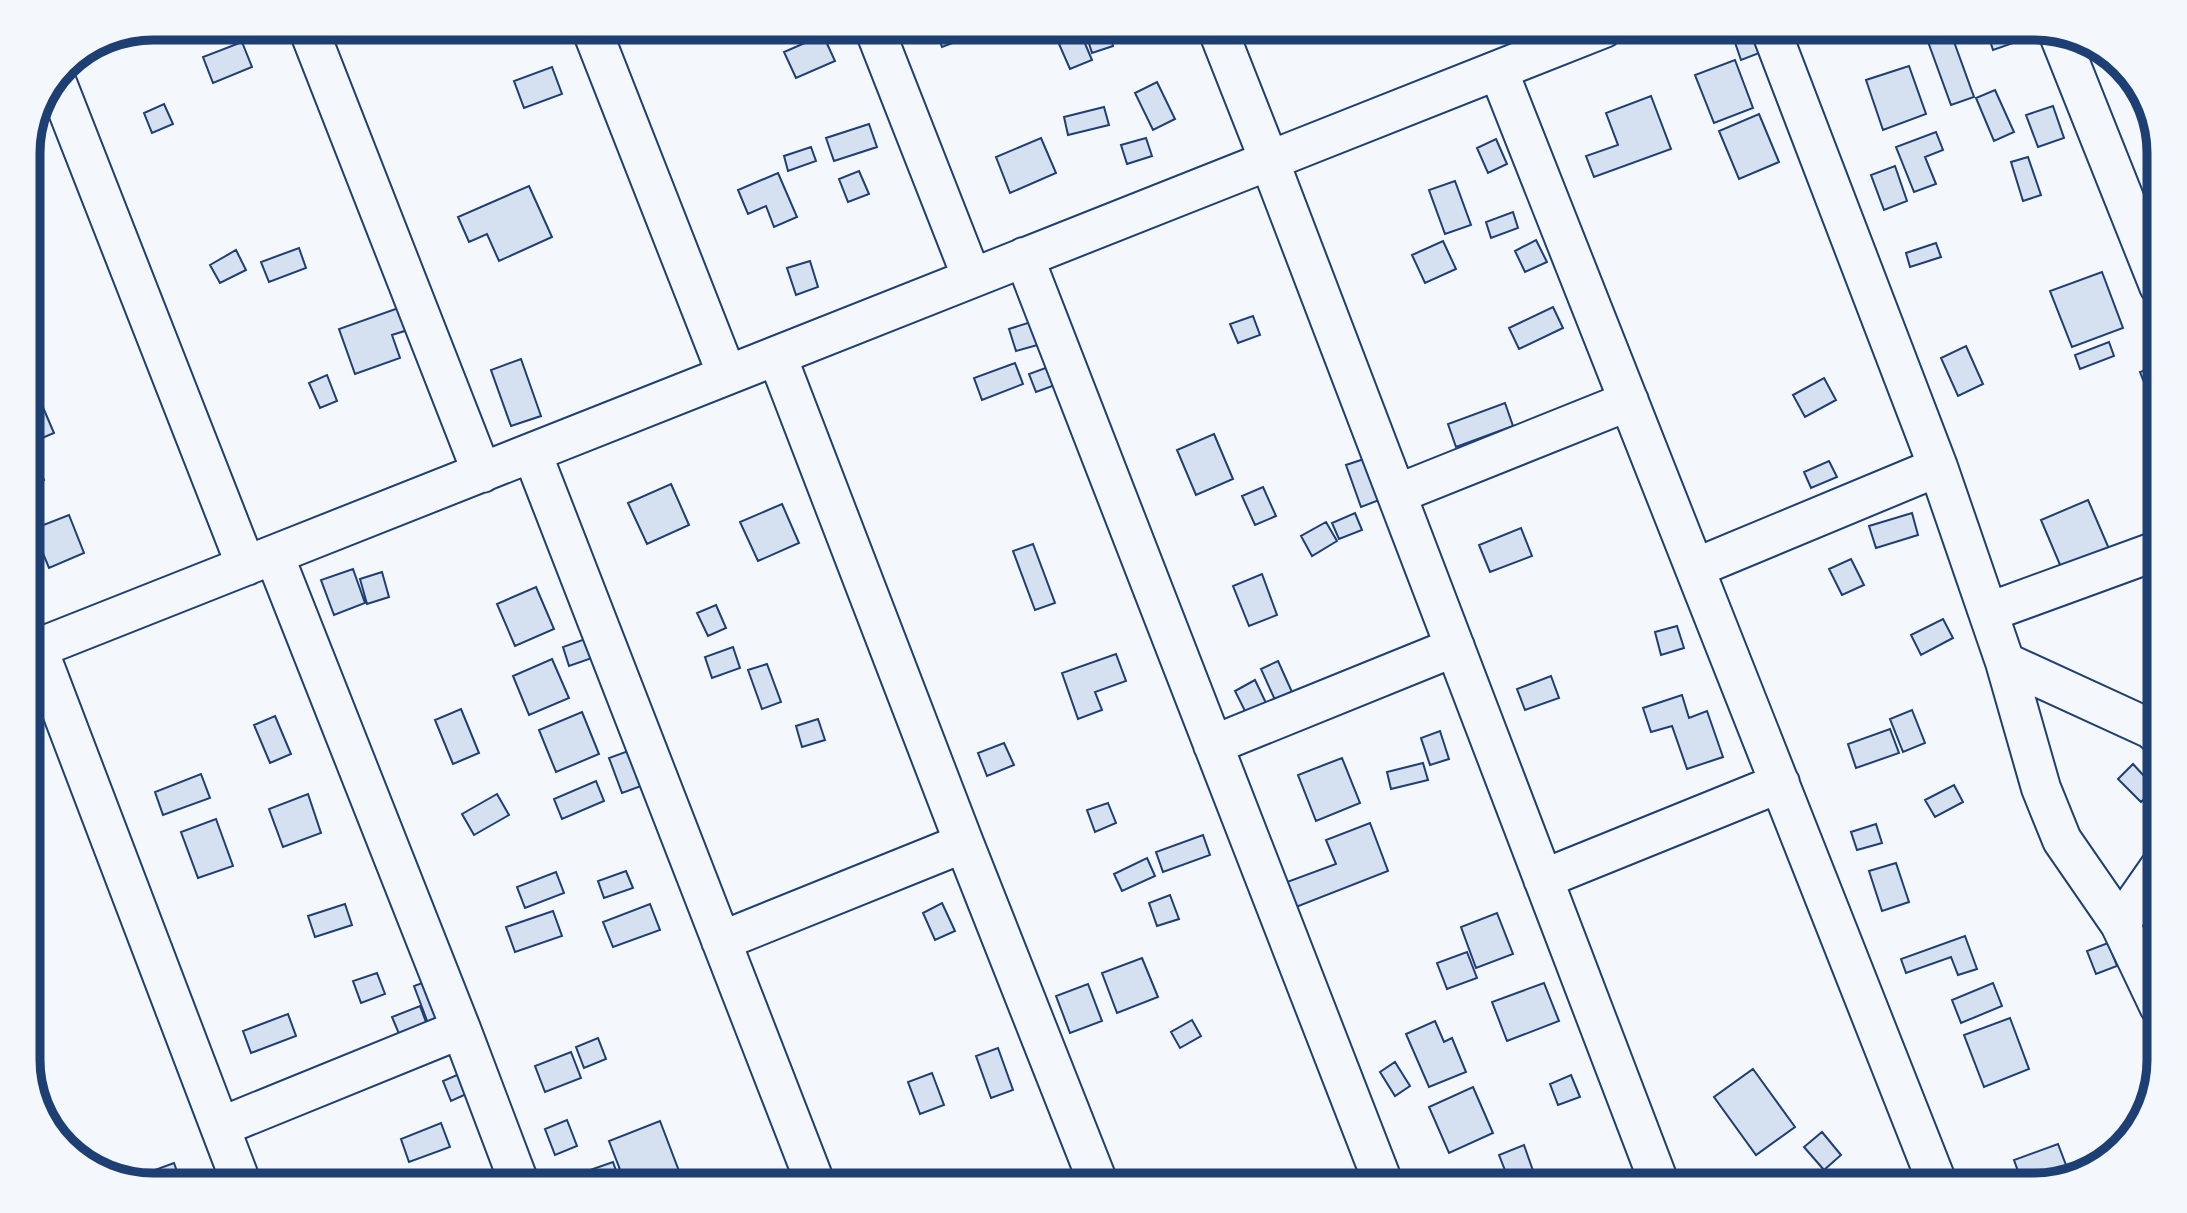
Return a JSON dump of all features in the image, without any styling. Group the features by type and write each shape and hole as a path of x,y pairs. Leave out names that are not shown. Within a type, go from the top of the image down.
{"street":[{"path":"314,40 482,473"},
{"path":"597,40 727,375"},
{"path":"879,40 972,278"},
{"path":"1222,40 1655,1173"},
{"path":"40,648 1574,40"},
{"path":"1775,40 1938,467 1989,612 2041,788 2062,840 2120,924 2147,981"},
{"path":"2063,44 2147,256"},
{"path":"1498,70 1933,1173"},
{"path":"57,95 461,1029 515,1173"},
{"path":"1024,257 1379,1173"},
{"path":"776,356 1094,1173"},
{"path":"1397,495 1629,401"},
{"path":"531,453 811,1173"},
{"path":"1695,568 1938,467"},
{"path":"1989,612 2147,554"},
{"path":"1213,745 1455,647"},
{"path":"2005,662 2147,721"},
{"path":"40,669 237,1173"},
{"path":"1543,879 1780,783"},
{"path":"721,941 964,843"},
{"path":"2120,924 2147,885"},
{"path":"220,1127 461,1029"}],"building":[{"path":"812,40 825,40 835,61 796,78 784,52"},
{"path":"939,40 961,40 942,47"},
{"path":"1068,40 1084,40 1092,60 1070,69 1059,44"},
{"path":"1088,40 1111,40 1113,46 1092,53"},
{"path":"1734,40 1758,40 1762,52 1741,60"},
{"path":"1927,40 1953,40 1974,97 1951,105"},
{"path":"1990,40 2015,40 2016,42 1993,50"},
{"path":"242,42 252,67 213,83 203,57"},
{"path":"1735,60 1753,108 1714,123 1695,75"},
{"path":"1909,66 1926,114 1883,130 1866,80"},
{"path":"552,67 562,94 524,108 514,81"},
{"path":"1157,82 1175,119 1153,130 1135,93"},
{"path":"1995,90 2014,132 1994,141 1976,98"},
{"path":"1651,96 1671,149 1594,177 1586,156 1618,145 1606,113"},
{"path":"164,104 173,124 152,133 144,113"},
{"path":"2053,106 2064,138 2038,147 2026,115"},
{"path":"1104,107 1109,125 1068,135 1064,117"},
{"path":"1759,114 1779,162 1739,179 1719,131"},
{"path":"869,124 877,147 834,161 826,138"},
{"path":"1936,132 1943,150 1925,157 1936,184 1914,192 1896,147"},
{"path":"1041,138 1056,173 1010,193 996,157"},
{"path":"1146,138 1152,156 1127,164 1121,145"},
{"path":"1496,139 1507,164 1488,173 1477,148"},
{"path":"811,147 816,161 788,171 784,156"},
{"path":"2028,157 2041,195 2023,201 2011,162"},
{"path":"1895,166 1907,201 1884,210 1871,175"},
{"path":"859,171 869,194 848,202 839,179"},
{"path":"778,173 797,217 774,227 766,206 748,214 738,190"},
{"path":"1455,181 1471,225 1445,234 1429,190"},
{"path":"529,186 552,237 499,261 487,234 469,242 458,217"},
{"path":"1513,212 1518,228 1491,238 1486,222"},
{"path":"1536,240 1547,262 1525,272 1515,251"},
{"path":"1443,241 1456,269 1425,283 1412,255"},
{"path":"1936,243 1941,257 1910,267 1906,253"},
{"path":"299,248 306,268 269,282 261,262"},
{"path":"236,250 246,270 220,283 210,265"},
{"path":"810,261 818,287 796,295 787,268"},
{"path":"2102,272 2123,328 2072,347 2050,291"},
{"path":"404,306 411,329 392,335 400,358 355,374 339,329"},
{"path":"1553,307 1563,328 1519,349 1509,328"},
{"path":"1253,316 1260,335 1238,343 1230,324"},
{"path":"1034,321 1041,344 1016,351 1009,329"},
{"path":"2109,342 2114,356 2080,369 2075,355"},
{"path":"1966,346 1983,384 1958,396 1941,358"},
{"path":"521,359 541,416 511,426 491,370"},
{"path":"1015,363 1023,384 982,400 974,378"},
{"path":"1051,366 1058,384 1036,392 1029,374"},
{"path":"2147,369 2147,390 2140,372"},
{"path":"327,375 337,401 320,408 309,383"},
{"path":"1824,378 1836,400 1805,417 1793,395"},
{"path":"40,400 54,433 40,439"},
{"path":"1505,403 1513,426 1456,447 1448,424"},
{"path":"1214,434 1233,479 1196,495 1177,450"},
{"path":"1367,458 1382,499 1361,507 1346,465"},
{"path":"1829,461 1837,477 1811,488 1804,472"},
{"path":"671,484 689,525 647,544 628,503"},
{"path":"1263,487 1276,516 1255,525 1242,496"},
{"path":"2088,500 2113,558 2066,579 2041,520"},
{"path":"782,504 799,543 758,561 740,522"},
{"path":"1355,513 1362,530 1339,539 1332,523"},
{"path":"1912,513 1918,535 1876,548 1869,526"},
{"path":"69,515 84,553 49,568 40,546 40,526"},
{"path":"1326,522 1337,541 1312,556 1301,536"},
{"path":"1521,528 1532,556 1490,572 1479,545"},
{"path":"1033,544 1055,603 1035,610 1013,551"},
{"path":"1851,559 1864,585 1842,595 1829,569"},
{"path":"353,569 365,603 334,615 321,580"},
{"path":"382,572 389,597 367,604 360,579"},
{"path":"1262,574 1277,615 1249,626 1233,586"},
{"path":"536,587 554,629 515,646 497,604"},
{"path":"716,605 726,628 708,636 697,613"},
{"path":"1943,619 1953,638 1921,655 1911,635"},
{"path":"1677,626 1684,648 1661,655 1655,632"},
{"path":"588,638 595,657 569,666 563,647"},
{"path":"733,647 740,668 712,678 705,657"},
{"path":"1116,654 1126,681 1095,692 1102,710 1078,719 1062,673"},
{"path":"552,659 569,698 529,715 513,676"},
{"path":"1278,661 1292,692 1275,700 1261,669"},
{"path":"767,664 781,702 762,709 748,670"},
{"path":"1551,676 1559,698 1525,710 1517,689"},
{"path":"1255,680 1266,703 1246,713 1235,691"},
{"path":"1682,695 1689,718 1707,711 1723,757 1687,769 1672,726 1651,732 1643,708"},
{"path":"461,709 479,753 453,764 435,720"},
{"path":"1912,710 1925,743 1903,752 1890,719"},
{"path":"582,712 599,754 556,772 539,730"},
{"path":"275,716 291,754 270,763 254,725"},
{"path":"818,719 825,740 802,747 796,726"},
{"path":"1890,729 1899,753 1856,768 1848,744"},
{"path":"1440,731 1449,759 1430,765 1421,738"},
{"path":"1004,743 1014,765 987,776 978,753"},
{"path":"631,750 644,785 622,793 609,758"},
{"path":"1342,758 1360,803 1316,821 1298,775"},
{"path":"1423,763 1428,780 1391,789 1387,772"},
{"path":"2133,764 2147,779 2147,796 2141,802 2118,779"},
{"path":"201,774 210,798 163,815 155,792"},
{"path":"596,781 604,801 562,819 554,799"},
{"path":"1954,785 1963,802 1935,817 1925,800"},
{"path":"308,794 321,833 283,847 269,809"},
{"path":"497,794 509,815 474,835 462,814"},
{"path":"1108,803 1116,823 1095,832 1087,810"},
{"path":"216,819 233,866 198,878 181,832"},
{"path":"1370,823 1388,871 1296,907 1287,882 1336,864 1326,840"},
{"path":"1876,824 1882,843 1857,850 1851,832"},
{"path":"1203,835 1210,855 1163,872 1156,852"},
{"path":"1147,858 1155,876 1122,891 1114,874"},
{"path":"1896,863 1909,902 1882,911 1869,871"},
{"path":"626,871 633,888 604,898 598,881"},
{"path":"556,872 564,893 525,908 517,887"},
{"path":"1170,895 1179,919 1157,926 1149,903"},
{"path":"942,903 955,931 935,940 923,913"},
{"path":"345,904 352,925 315,937 308,916"},
{"path":"650,904 660,930 613,947 603,922"},
{"path":"553,911 562,936 515,952 506,927"},
{"path":"1497,913 1513,954 1476,968 1461,927"},
{"path":"1965,936 1977,969 1958,975 1951,957 1906,973 1901,959"},
{"path":"2108,943 2117,966 2096,974 2087,951"},
{"path":"1467,952 1477,978 1447,989 1437,963"},
{"path":"1142,958 1158,997 1117,1013 1102,973"},
{"path":"377,973 385,994 361,1003 353,981"},
{"path":"441,976 459,1024 432,1034 414,986"},
{"path":"1544,983 1559,1021 1507,1041 1492,1002"},
{"path":"1993,983 2002,1006 1961,1023 1952,1000"},
{"path":"1088,984 1102,1021 1070,1033 1056,996"},
{"path":"420,1006 429,1030 402,1041 392,1017"},
{"path":"288,1014 296,1036 251,1053 243,1031"},
{"path":"2010,1018 2029,1069 1984,1087 1964,1035"},
{"path":"1192,1020 1201,1036 1180,1048 1171,1032"},
{"path":"1435,1021 1444,1042 1452,1038 1466,1072 1429,1087 1406,1034"},
{"path":"598,1038 606,1059 584,1068 576,1047"},
{"path":"998,1048 1013,1090 991,1098 976,1056"},
{"path":"571,1052 581,1078 545,1092 535,1066"},
{"path":"1395,1062 1410,1086 1395,1096 1380,1072"},
{"path":"1753,1069 1795,1127 1756,1155 1714,1097"},
{"path":"464,1072 473,1091 451,1101 443,1081"},
{"path":"932,1073 944,1105 920,1114 908,1082"},
{"path":"1571,1075 1580,1097 1558,1105 1550,1084"},
{"path":"1473,1087 1493,1133 1449,1153 1429,1107"},
{"path":"567,1120 577,1146 555,1155 545,1129"},
{"path":"660,1121 680,1173 621,1173 609,1141"},
{"path":"441,1123 450,1147 409,1162 401,1139"},
{"path":"1822,1132 1841,1155 1824,1170 1804,1147"},
{"path":"2058,1144 2067,1168 2048,1172 2019,1173 2014,1160"},
{"path":"1524,1145 1534,1173 1506,1173 1499,1155"},
{"path":"613,1162 617,1173 581,1173"},
{"path":"174,1163 178,1173 154,1173 148,1173"}]}
